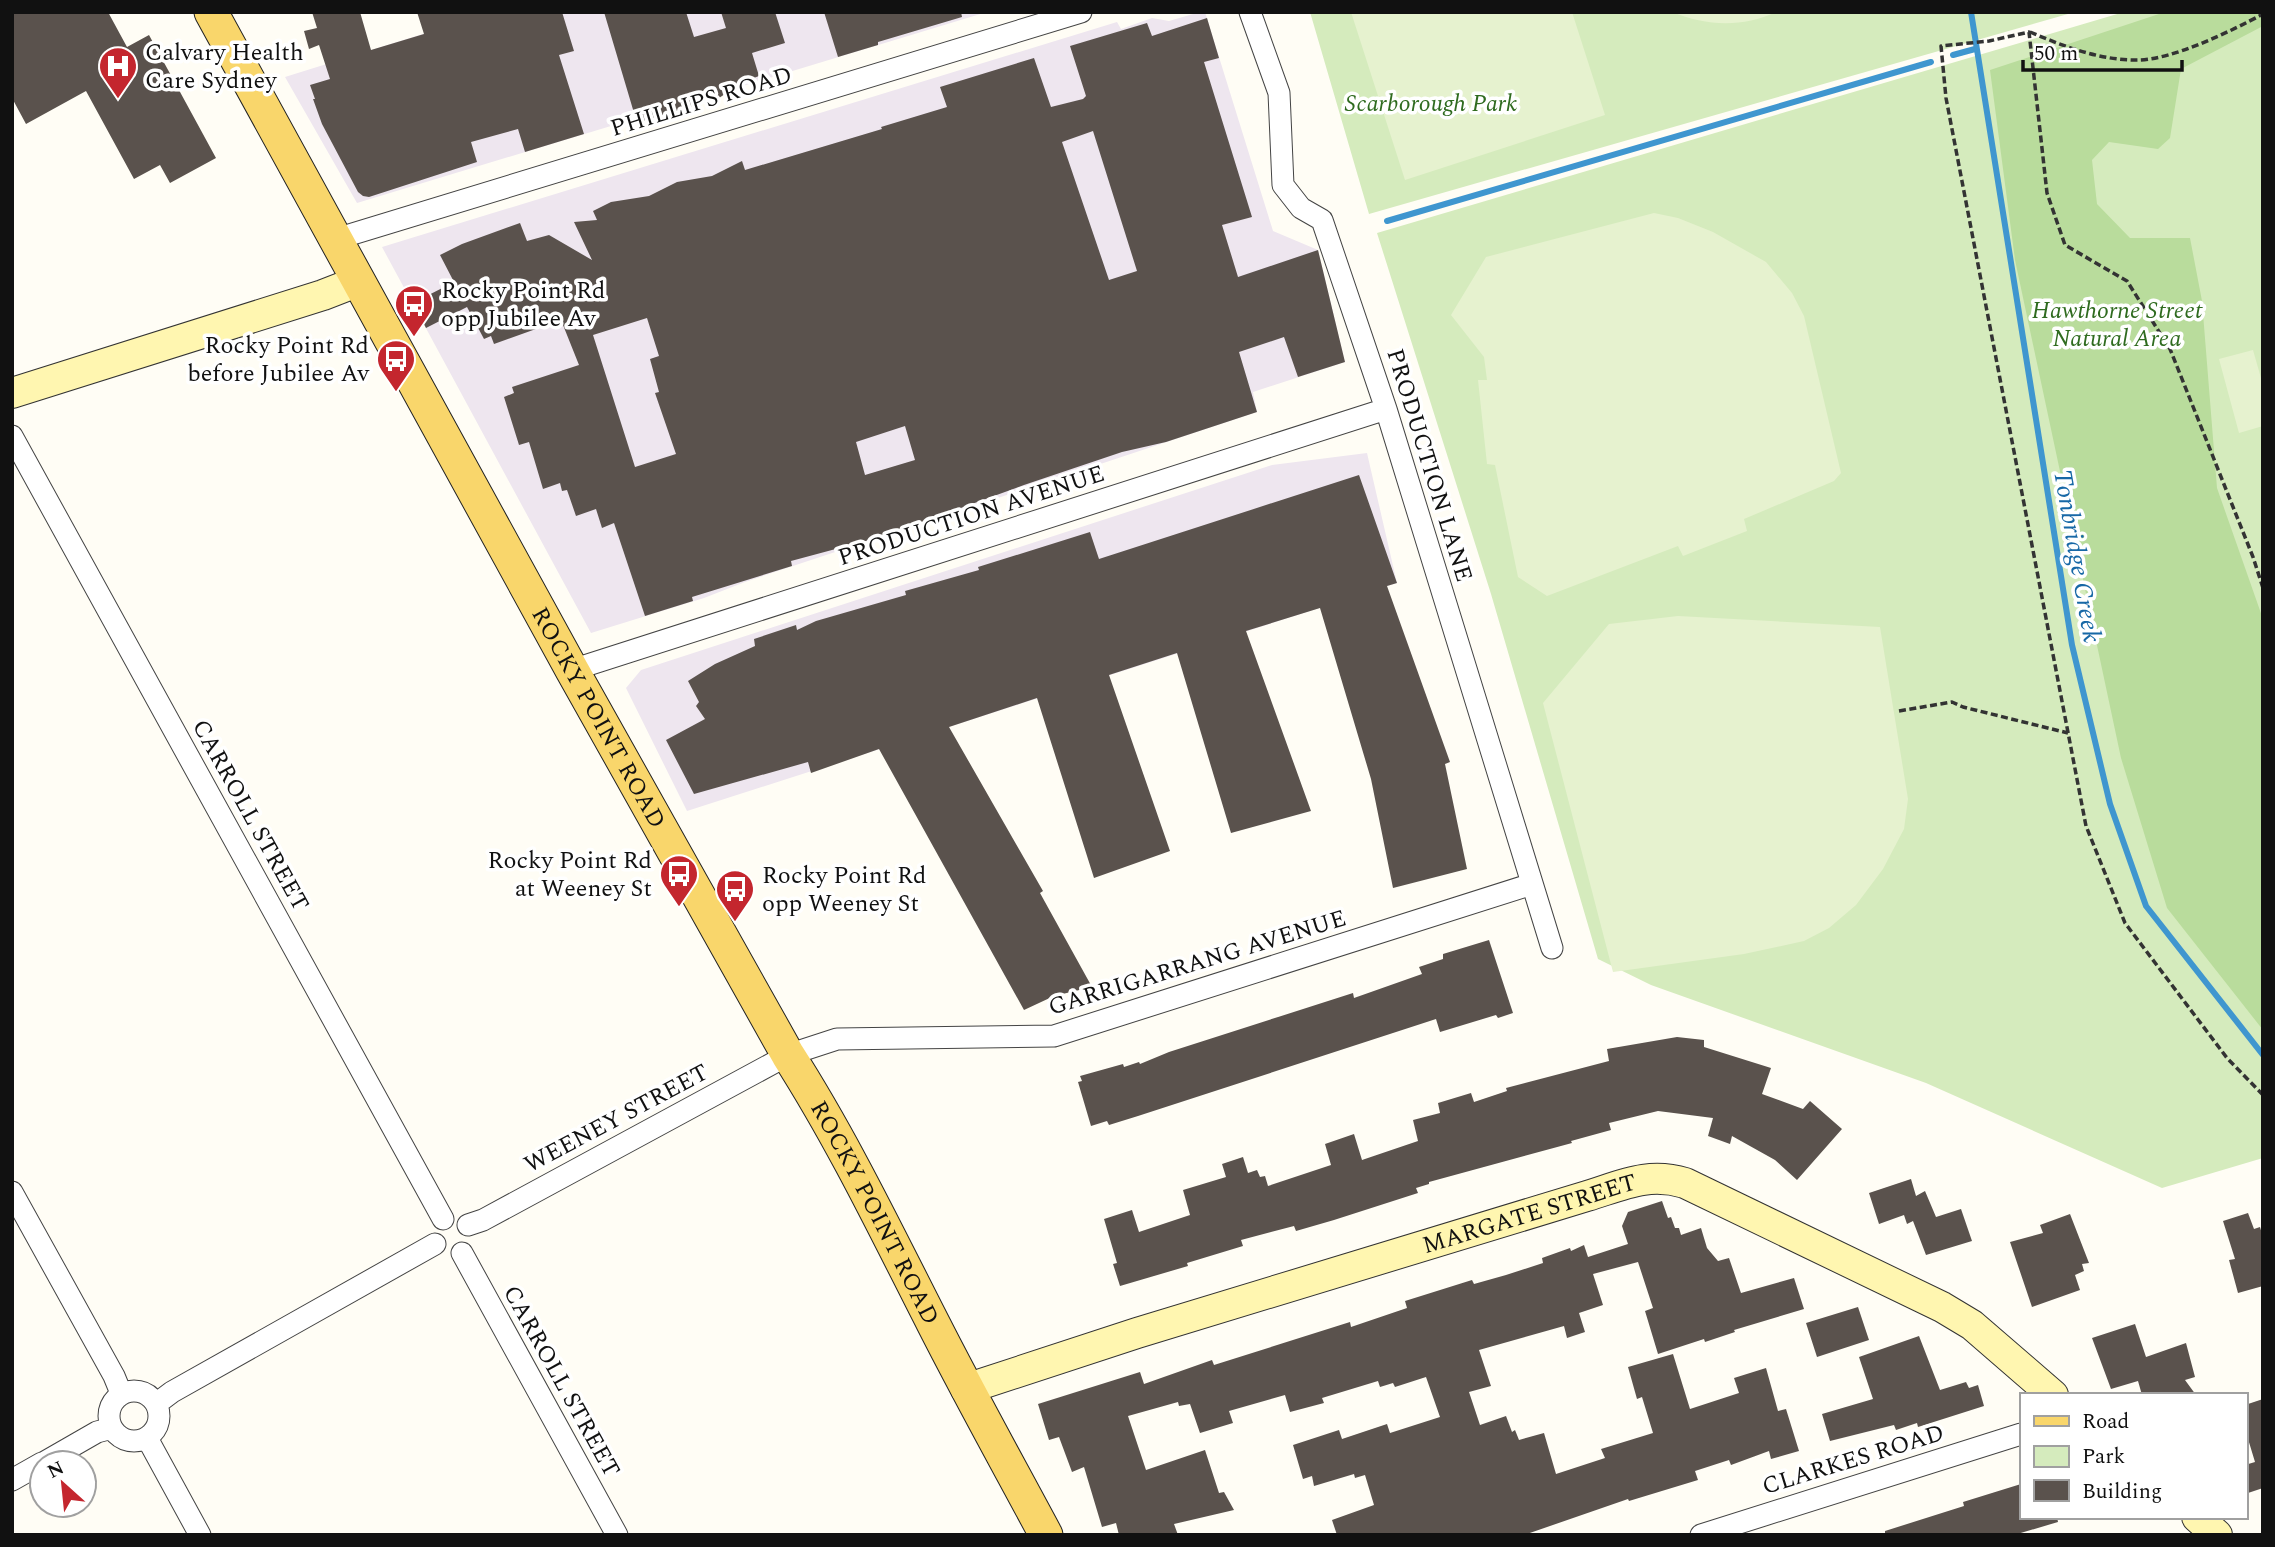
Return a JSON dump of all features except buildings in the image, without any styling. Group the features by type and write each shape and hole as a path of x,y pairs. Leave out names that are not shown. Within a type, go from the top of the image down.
{"main road":[{"name":"ROCKY POINT ROAD","path":"211,12 572,670 788,1055 816,1098 966,1389 1046,1535"}],"street":[{"name":"PHILLIPS ROAD","path":"336,239 1081,12"},
{"name":"PRODUCTION LANE","path":"1250,12 1279,93 1283,185 1301,208 1322,220 1386,409 1552,948"},
{"path":"12,393 323,295 359,281"},
{"name":"PRODUCTION AVENUE","path":"572,670 1386,409"},
{"name":"CARROLL STREET","path":"12,436 443,1219"},
{"name":"GARRIGARRANG AVENUE","path":"788,1055 837,1039 1054,1036 1532,884"},
{"name":"WEENEY STREET","path":"468,1225 483,1220 788,1055"},
{"name":"MARGATE STREET","path":"966,1389 1137,1333 1587,1195 1654,1177 1685,1183 1941,1307 1972,1325 2051,1393"},
{"path":"12,1192 121,1393"},
{"path":"457,1217 468,1225 471,1241 462,1253 446,1255 439,1251 435,1244 434,1230 443,1219 457,1217"},
{"path":"156,1404 172,1392 435,1244"},
{"name":"CARROLL STREET","path":"462,1253 617,1535"},
{"path":"121,1393 145,1393 156,1404 159,1419 147,1438 139,1441 123,1439 112,1428 109,1413 111,1405 121,1393"},
{"path":"67,1449 97,1432 112,1428"},
{"name":"CLARKES ROAD","path":"1701,1535 2020,1434"},
{"path":"147,1438 200,1535"},
{"path":"12,1480 28,1471"},
{"path":"2198,1519 2217,1535"}],"path":[{"path":"2263,14 2168,55 2136,61 2072,49 2029,32 1989,41 1941,46 1946,98 2086,826 2125,923 2227,1058 2263,1096"},
{"path":"2029,32 2047,193 2065,245 2127,281 2170,349 2263,588"},
{"path":"1899,711 1952,702 2068,733"}],"shaded area":[{"path":"493,12 987,12 357,203 285,77"},
{"path":"1205,12 1273,231 1318,250 1345,362 1253,392 1257,412 704,598 591,633 382,247 1117,22 1121,29 1152,18 1169,21"},
{"path":"1367,453 1397,583 687,811 626,688 641,670 1272,465"}],"green space":[{"name":"Scarborough Park","path":"1310,12 2075,12 1369,214"},
{"path":"1351,12 1572,12 1605,115 1405,180"},
{"path":"1672,12 1776,12 1750,21 1724,23 1698,20"},
{"path":"2124,12 2263,12 2263,1158 2162,1188 1926,1083 1651,985 1598,959 1491,594 1377,233"},
{"name":"Hawthorne Street Natural Area","path":"2165,12 2263,12 2263,26 2181,69 2170,138 2158,149 2109,142 2092,160 2097,204 2130,238 2190,238 2202,301 2217,488 2263,619 2263,1030 2167,908 2121,758 2015,260 1990,70"},
{"path":"1654,213 1678,218 1713,232 1766,262 1792,293 1804,316 1841,473 1834,481 1744,519 1747,531 1683,556 1678,546 1547,596 1518,577 1495,465 1487,464 1478,380 1487,380 1484,357 1451,315 1486,257"},
{"path":"2253,350 2263,385 2263,426 2239,433 2219,359"},
{"path":"1678,616 1880,627 1908,799 1904,829 1883,869 1856,905 1829,928 1804,941 1744,954 1613,972 1543,703 1609,624"}],"waterway":[{"name":"Tonbridge Creek","path":"1971,12 2072,645 2110,804 2146,906 2263,1055"},
{"path":"1953,55 1975,49"},
{"path":"1387,221 1931,62"}],"place":[{"name":"Calvary Health Care Sydney","path":"118,100"},
{"name":"Rocky Point Rd opp Jubilee Av","path":"414,338"},
{"name":"Rocky Point Rd before Jubilee Av","path":"396,393"},
{"name":"Rocky Point Rd at Weeney St","path":"679,908"},
{"name":"Rocky Point Rd opp Weeney St","path":"735,923"}]}
